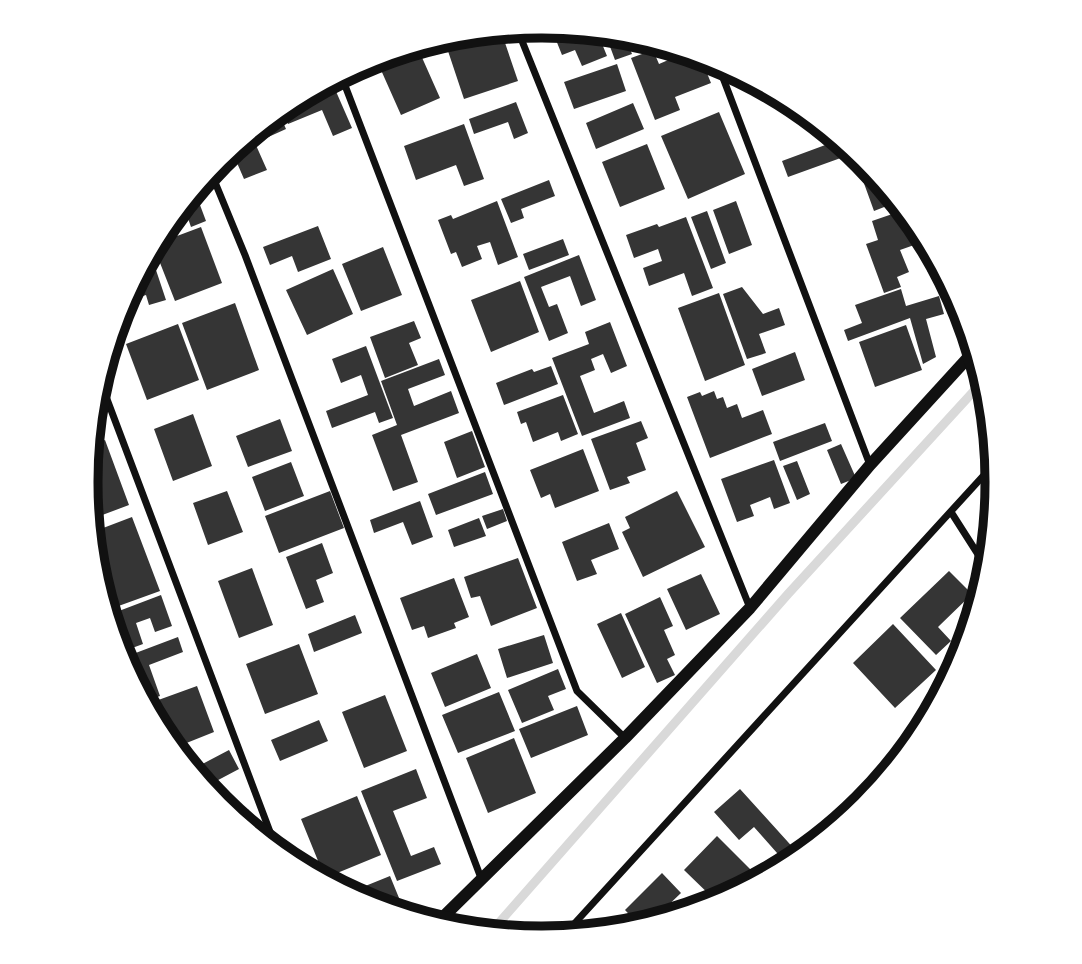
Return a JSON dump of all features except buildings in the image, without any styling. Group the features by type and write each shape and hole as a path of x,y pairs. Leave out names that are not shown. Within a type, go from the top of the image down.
{"street":[{"path":"521,39 750,608"},
{"path":"723,77 870,465"},
{"path":"345,84 577,691 625,738"},
{"path":"215,182 246,254 481,878"},
{"path":"445,915 625,738 750,608 870,465 967,359"},
{"path":"106,396 271,834"},
{"path":"573,925 985,474"},
{"path":"951,512 978,555"}],"waterway":[{"path":"498,924 788,594 975,390"}]}
